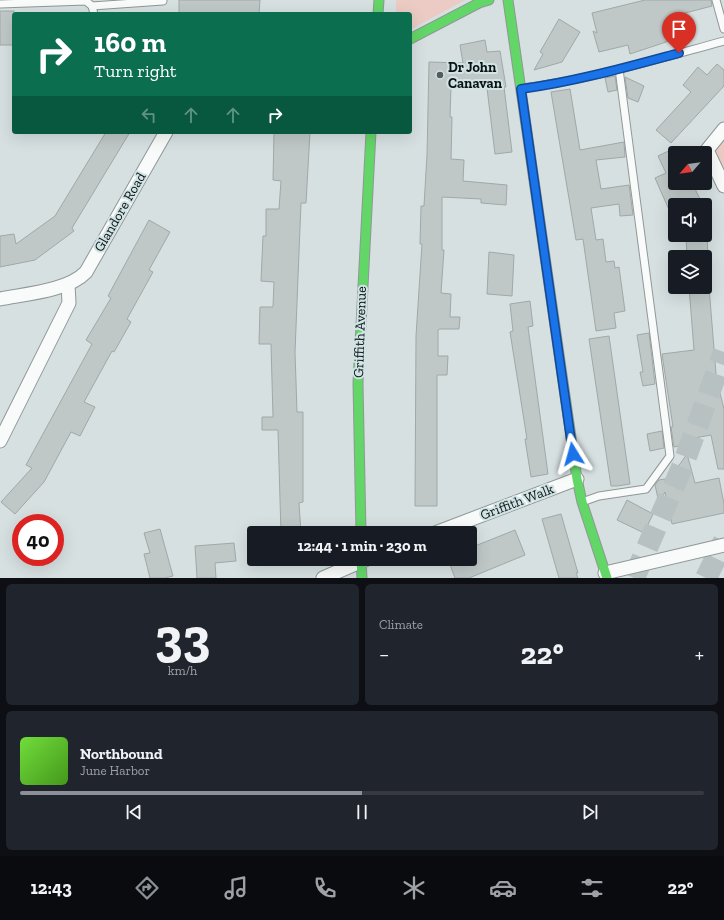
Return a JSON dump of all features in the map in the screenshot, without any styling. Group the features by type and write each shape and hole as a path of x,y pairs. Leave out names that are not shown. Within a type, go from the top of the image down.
{"street":[{"path":"378,12 379,0"},
{"path":"412,39 479,3 489,0"},
{"path":"508,0 577,479 582,502 606,576 724,546"},
{"path":"724,129 707,150 724,186"},
{"name":"Glandore Road","path":"0,299 68,284 78,280 86,272 165,134"},
{"name":"Griffith Avenue","path":"360,526 358,383 371,134"},
{"path":"0,441 69,303 68,284"},
{"name":"Griffith Walk","path":"453,526 577,479"},
{"path":"323,578 350,566"},
{"path":"362,578 363,566"}],"lane":[{"path":"0,4 78,0 86,1 92,6 94,12"},
{"path":"716,0 724,29"},
{"path":"92,6 163,1"},
{"path":"521,89 619,69 724,41"},
{"path":"582,502 599,496 646,489 670,456 619,69"}],"shaded area":[{"path":"396,0 465,0 412,29 412,12 396,12"},
{"path":"724,139 724,170 715,150"}],"building":[{"path":"179,0 260,0 259,12 179,12"},
{"path":"645,0 711,0 712,6 670,17 675,39 630,54 628,45 599,52 593,31 597,33 592,13"},
{"path":"0,11 14,11 12,12 12,45 0,45"},
{"path":"559,19 580,32 562,62 534,70 543,54 540,52"},
{"path":"485,40 487,52 500,51 506,87 504,87 512,152 495,154 487,88 451,87 451,159 464,160 463,181 507,185 506,205 481,203 481,199 442,197 442,250 444,250 441,293 451,294 450,317 460,317 459,329 439,329 438,331 438,356 448,356 447,375 437,375 437,506 415,506 416,336 422,244 420,244 421,206 424,206 427,155 429,62 463,63 460,45"},
{"path":"717,64 724,70 724,86 671,143 656,130 691,92 683,85 698,67 707,75"},
{"path":"615,76 617,90 608,92 605,78"},
{"path":"625,77 644,86 638,102 628,98"},
{"path":"570,89 580,150 624,142 625,157 596,160 601,189 629,185 633,215 620,216 619,204 591,208 596,240 603,239 606,262 614,261 615,268 619,267 625,311 614,313 616,328 596,331 583,239 576,240 551,92"},
{"path":"105,134 129,134 72,228 74,231 35,260 0,267 0,236 14,234 16,244 55,216"},
{"path":"274,134 310,134 306,203 301,203 295,352 297,412 303,412 303,502 299,503 301,526 281,526 278,430 262,430 262,417 273,417 271,344 259,344 260,307 273,307 274,282 261,281 263,236 266,236 266,209 279,209 281,181 273,180"},
{"path":"668,151 668,190 696,190 700,198 668,198 668,207 655,178 666,173 658,156"},
{"path":"149,220 170,232 149,270 153,272 127,319 131,322 114,352 112,351 84,402 95,407 80,436 71,432 44,482 15,514 1,502 32,468 26,465 92,344 86,340 111,298 108,296"},
{"path":"686,242 707,242 708,250 687,250"},
{"path":"489,252 514,255 512,296 487,294"},
{"path":"690,294 710,294 717,386 718,385 724,409 724,469 718,469 711,435 684,440 685,445 674,447 671,427 673,427 662,354 694,350"},
{"path":"530,301 533,326 528,327 548,474 531,477 525,439 527,439 510,332 513,331 510,304"},
{"path":"649,333 655,384 643,386 640,372 643,372 637,335"},
{"path":"609,336 630,484 617,486 611,486 589,339"},
{"path":"662,431 664,448 650,451 647,434"},
{"path":"687,454 695,483 719,478 724,504 724,513 672,524 665,492 659,503 655,485 659,480 670,478"},
{"path":"627,500 653,514 644,533 617,520"},
{"path":"561,514 578,573 576,573 578,578 559,578 542,519"},
{"path":"160,529 173,576 165,578 150,578 144,554 150,553 144,533"},
{"path":"515,530 525,555 469,578 455,578 451,566 477,566 477,545"},
{"path":"234,543 236,561 215,563 216,578 197,578 195,546"}],"tunnel":[{"path":"634,578 683,465 724,352"},
{"path":"706,578 724,541"}],"traffic: fast":[{"path":"378,12 379,0"},
{"path":"412,38 479,3 489,0"},
{"path":"508,0 577,479 582,502 607,578"},
{"path":"361,526 358,383 371,134"},
{"path":"361,566 362,578"}],"place":[{"name":"Dr John Canavan","path":"440,75"}],"route":[{"path":"573,454 521,89 619,69 679,53"}]}
